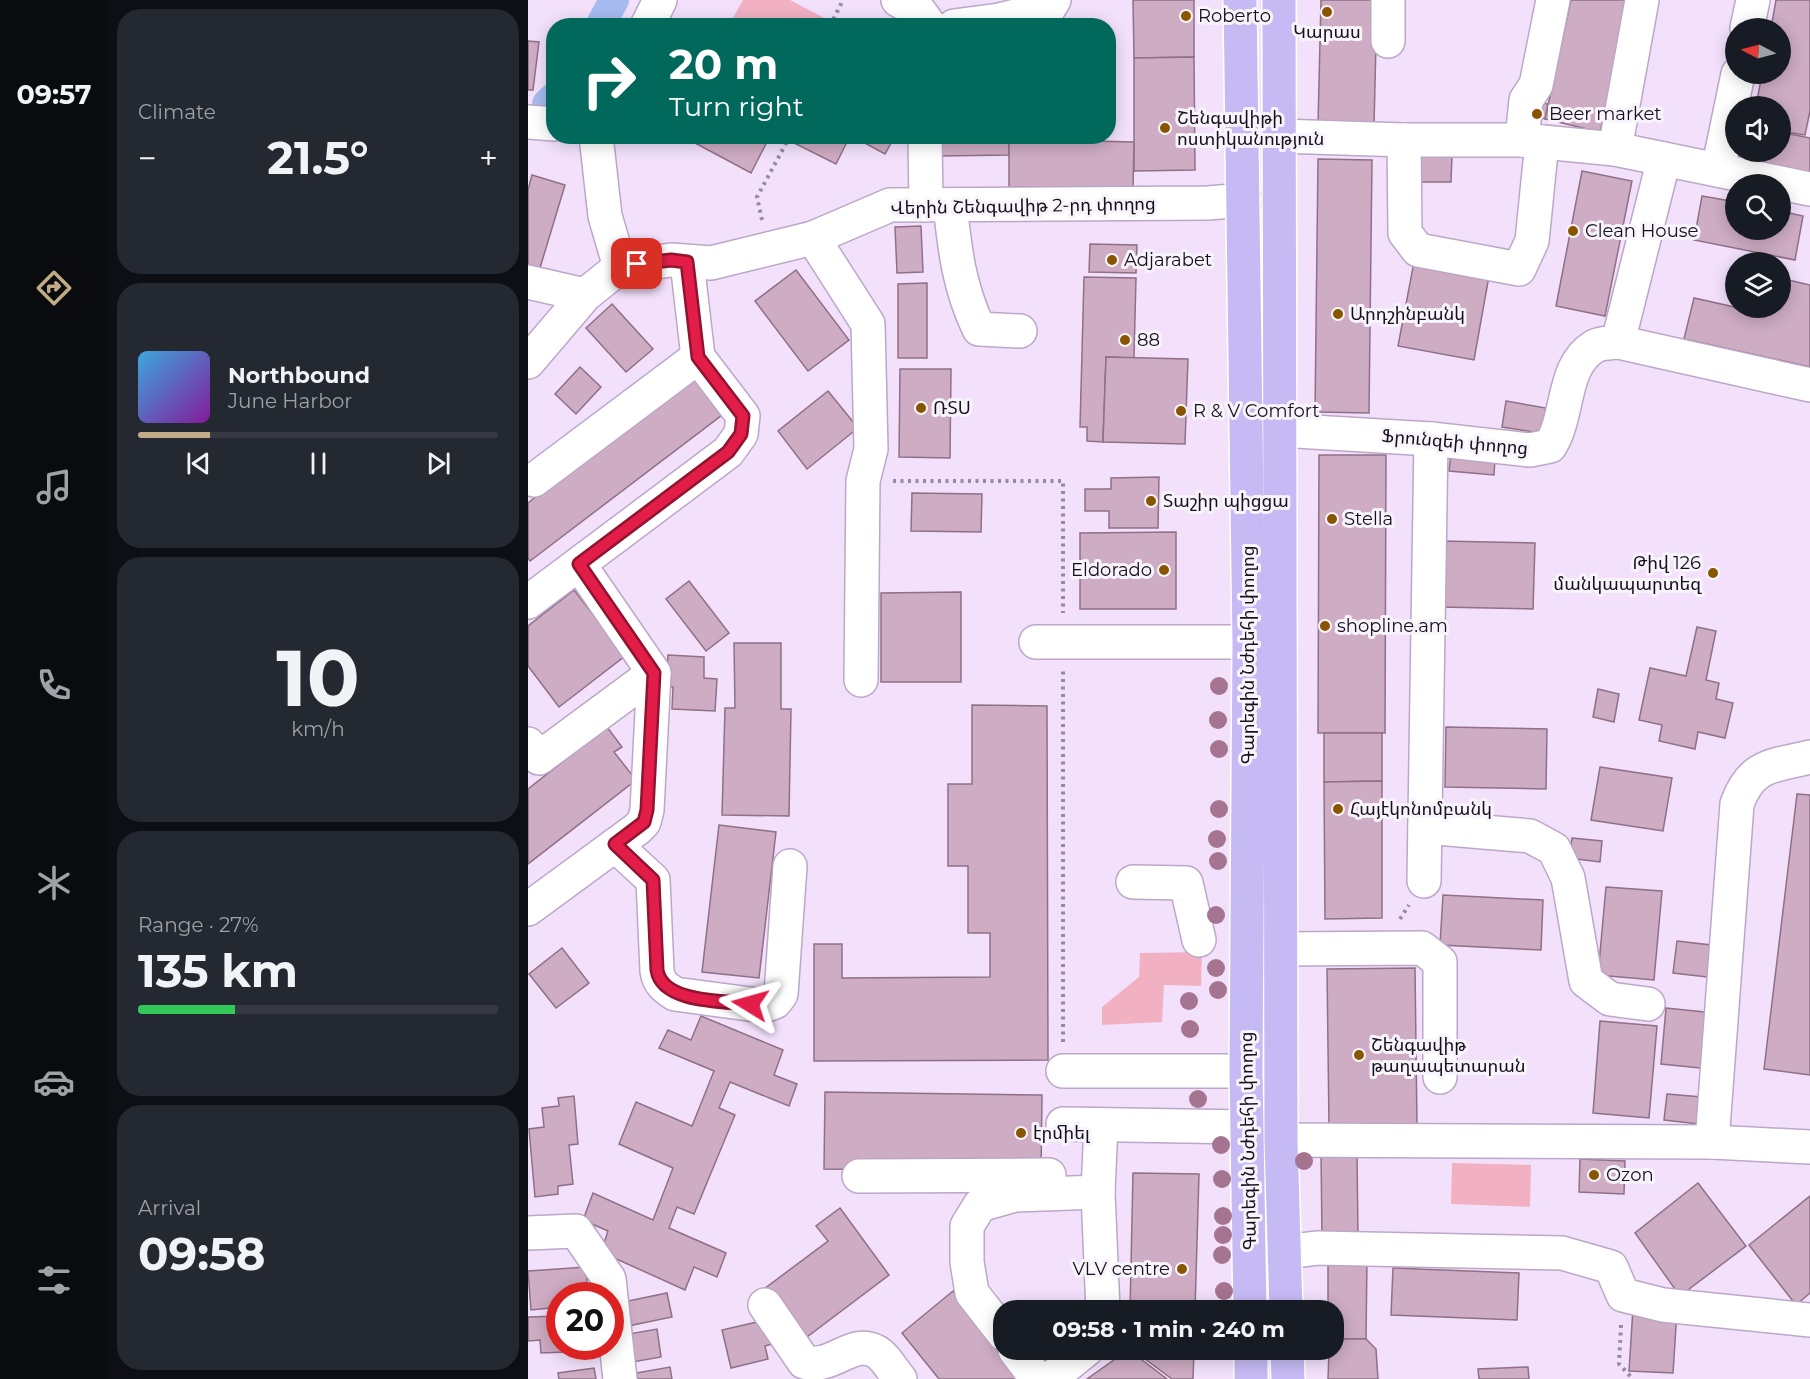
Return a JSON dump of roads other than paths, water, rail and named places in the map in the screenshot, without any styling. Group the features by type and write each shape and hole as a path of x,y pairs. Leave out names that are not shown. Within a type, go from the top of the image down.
{"main road":[{"name":"Գարեգին Նժդեհի փողոց","path":"1240,0 1245,200 1249,642 1246,1071 1250,1300"},
{"name":"Գարեգին Նժդեհի փողոց","path":"1279,0 1280,949 1281,1140 1286,1300"},
{"path":"1251,1360 1251,1379"},
{"path":"1287,1360 1288,1379"}],"street":[{"path":"898,0 920,12 924,18"},
{"path":"1007,18 1048,8 1054,0"},
{"path":"1388,0 1388,40"},
{"path":"1404,141 1405,233 1418,250 1519,269 1532,240 1532,141 1526,100 1536,86 1553,0"},
{"path":"1615,149 1642,0"},
{"path":"1749,18 1753,0"},
{"path":"1718,170 1736,84"},
{"path":"528,122 546,123"},
{"path":"1280,136 1404,141 1532,141 1615,149 1810,189"},
{"path":"528,362 585,295 620,267 605,216 597,144"},
{"path":"927,144 938,205 967,304 979,329 1020,330"},
{"path":"1618,342 1664,159"},
{"name":"Վերին Շենգավիթ 2-րդ փողոց","path":"620,267 671,260 711,262 768,249 813,238 890,205 1208,203 1245,200"},
{"path":"813,238 868,324 871,449 863,481 861,680"},
{"path":"528,602 699,476 728,452 741,434 743,416 698,357 687,262"},
{"path":"528,282 585,295"},
{"name":"Ֆրունզեի փողոց","path":"1279,430 1431,439 1530,450 1550,446 1560,431 1576,362 1596,345 1618,342 1810,385"},
{"path":"534,480 698,357"},
{"path":"1424,881 1431,439"},
{"path":"528,909 644,822 647,810 654,673 579,564"},
{"path":"1049,642 1249,642"},
{"path":"532,756 654,673"},
{"path":"1712,1142 1737,804 1744,785 1762,769 1810,757"},
{"path":"1425,827 1530,836 1554,849 1568,878 1586,981 1610,999 1648,1004"},
{"path":"615,844 653,880 658,980 664,987 675,994 764,1006 775,1002 781,994 790,866"},
{"path":"1133,882 1186,883 1199,940"},
{"path":"1280,949 1422,948 1440,962 1440,1077"},
{"path":"1063,1071 1246,1071"},
{"path":"1063,1125 1247,1127"},
{"path":"1101,1125 1099,1183 1102,1300"},
{"path":"1281,1140 1712,1142 1810,1147"},
{"path":"859,1176 1099,1183"},
{"path":"993,1320 972,1293 967,1262 967,1226 980,1205 1015,1196 1099,1183"},
{"path":"528,1233 576,1231 609,1279 620,1379"},
{"path":"1284,1252 1318,1248 1562,1253 1611,1267 1623,1294 1663,1305 1810,1320"},
{"path":"765,1305 804,1362 816,1366 861,1347 876,1351 900,1379"},
{"path":"1023,1360 1037,1379"},
{"path":"1050,1379 1074,1360"}],"waterway":[{"path":"604,18 614,0"}],"place":[{"name":"Կարաս","path":"1327,12"},
{"name":"Roberto","path":"1186,16"},
{"name":"Beer market","path":"1537,114"},
{"name":"Շենգավիթի ոստիկանություն","path":"1165,128"},
{"name":"Clean House","path":"1573,231"},
{"name":"Adjarabet","path":"1112,260"},
{"name":"Արդշինբանկ","path":"1338,314"},
{"name":"88","path":"1125,340"},
{"name":"ՌՏՍ","path":"921,408"},
{"name":"R & V Comfort","path":"1181,411"},
{"name":"Տաշիր պիցցա","path":"1151,501"},
{"name":"Stella","path":"1332,519"},
{"name":"Eldorado","path":"1164,570"},
{"name":"Թիվ 126 մանկապարտեզ","path":"1713,573"},
{"name":"shopline.am","path":"1325,626"},
{"name":"Հայէկոնոմբանկ","path":"1338,809"},
{"name":"Շենգավիթ թաղապետարան","path":"1359,1055"},
{"name":"էրմիել","path":"1021,1133"},
{"name":"Ozon","path":"1594,1175"},
{"name":"VLV centre","path":"1182,1269"}]}
